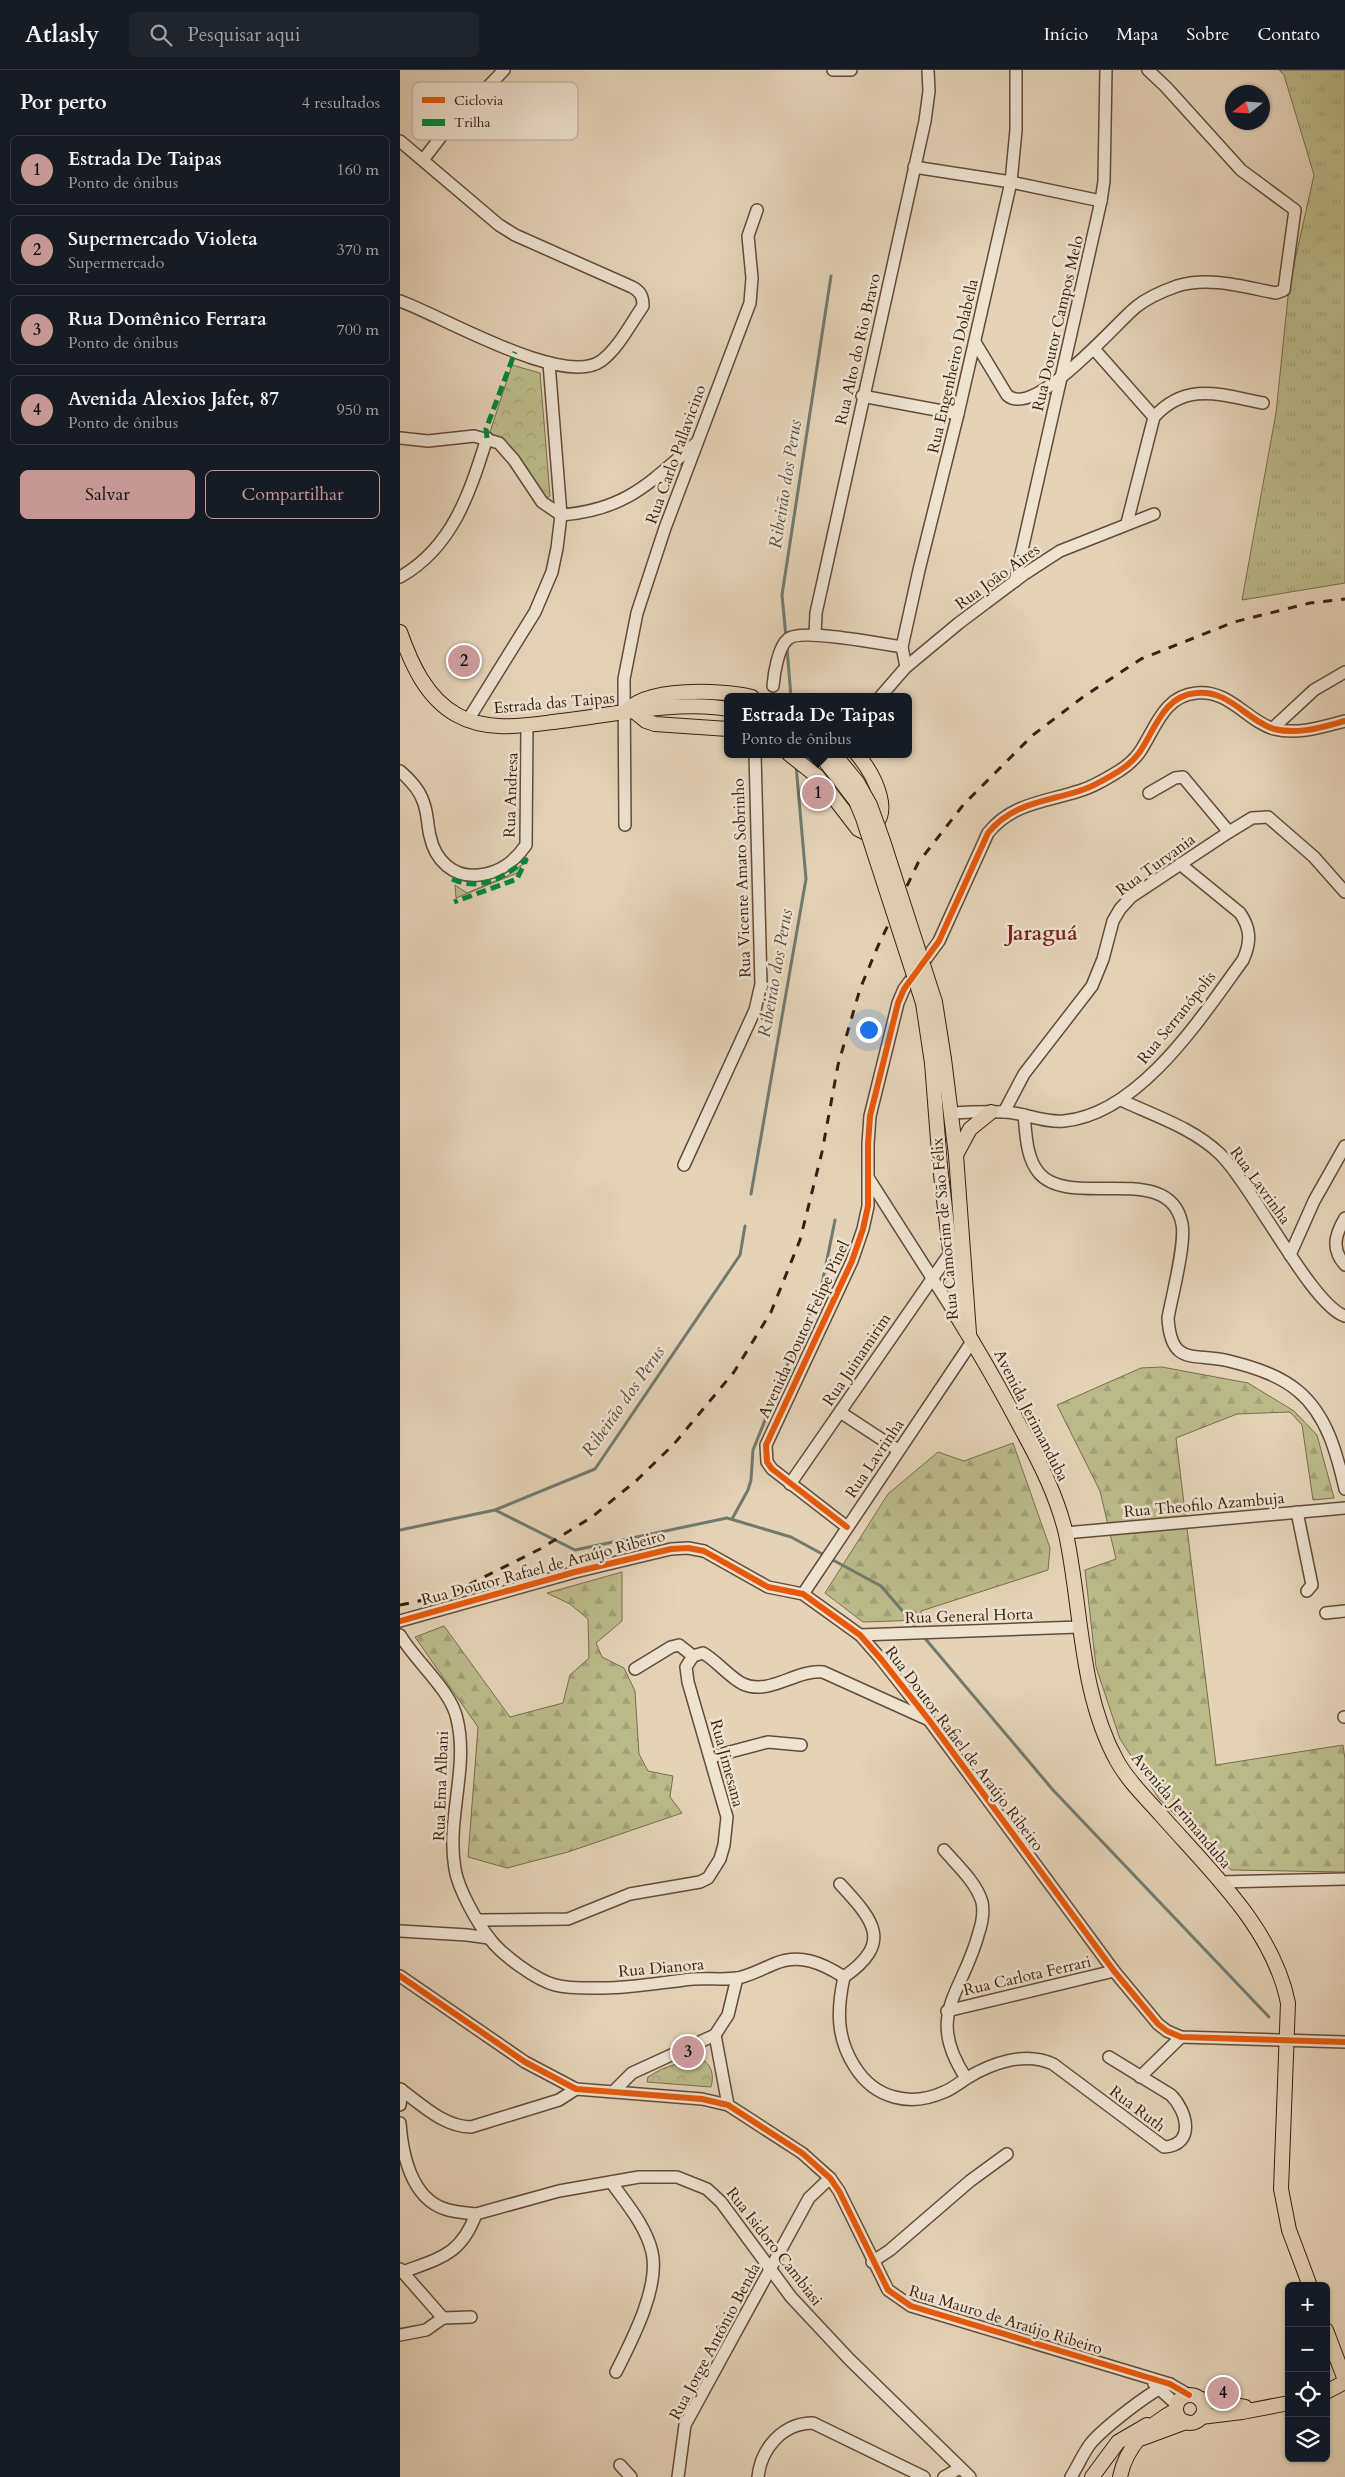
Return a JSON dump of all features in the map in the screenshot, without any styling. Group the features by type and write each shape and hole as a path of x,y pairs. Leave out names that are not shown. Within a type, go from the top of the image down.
{"main road":[{"name":"Estrada das Taipas","path":"400,632 405,660 436,698 455,714 489,726 527,725 693,706 724,709"},
{"path":"724,729 655,724 630,713 634,703 690,692 735,693"},
{"path":"797,758 818,777 858,829 864,832 876,825 882,814 879,792 867,766 860,758"},
{"path":"829,758 857,782 870,805 935,1002 938,1061"},
{"name":"Rua Camocim de São Félix","path":"938,1061 951,1113 971,1336"},
{"name":"Rua Camocim de São Félix","path":"938,1061 950,1253 958,1318 971,1336"},
{"path":"956,1156 970,1129 997,1112"},
{"name":"Avenida Jerimanduba","path":"971,1336 1045,1474 1066,1533 1079,1627 1091,1690 1104,1731 1117,1761 1134,1785 1220,1882 1259,1935 1276,1963 1288,2003 1281,2189 1289,2230 1308,2282"},
{"path":"1330,2341 1345,2380 1330,2389"},
{"path":"1194,2397 1204,2410 1201,2417"},
{"path":"1092,2477 1106,2456 1125,2437 1154,2422 1176,2407 1181,2398 1194,2397 1250,2410"},
{"path":"1106,2456 1186,2422 1194,2422 1201,2417 1285,2404"},
{"path":"1176,2407 1180,2418 1186,2422"},
{"path":"1120,2477 1135,2445 1154,2422"}],"street":[{"path":"493,82 504,70"},
{"path":"833,70 850,70"},
{"name":"Rua Alto do Rio Bravo","path":"815,635 816,613 928,98 928,70"},
{"name":"Rua Engenheiro Dolabella","path":"906,667 902,647 1011,182 1016,130 1016,70"},
{"name":"Rua Doutor Campos Melo","path":"1015,581 1101,201 1104,182 1106,70"},
{"path":"975,342 1010,398 1021,399 1061,379 1136,307 1148,299 1177,286 1190,282 1222,283 1276,293 1282,292 1285,286 1295,210 1241,170 1166,87 1148,70"},
{"path":"423,160 438,140"},
{"path":"400,141 515,236 632,287 642,295 643,306 610,352 602,360 581,368 549,363 508,349 400,301"},
{"path":"914,166 1011,182 1101,201"},
{"name":"Rua Carlo Pallavicino","path":"625,825 630,713 626,665 637,612 665,528 750,303 752,278 748,236 757,210"},
{"path":"1094,349 1154,417"},
{"path":"468,720 542,597 557,548 561,515 549,363"},
{"path":"1127,523 1154,417 1172,402 1198,392 1263,403"},
{"path":"862,396 958,414"},
{"path":"400,438 428,440 465,436 487,438 499,443 506,450 542,502 561,515 605,507 633,495 697,443"},
{"path":"400,577 427,556 454,523 463,508 487,438"},
{"name":"Rua João Aires","path":"883,693 906,667 959,623 1015,581 1060,551 1127,523 1154,514"},
{"path":"773,686 774,672 788,638 815,635 902,647"},
{"path":"1272,728 1314,690 1345,672"},
{"name":"Avenida Doutor Felipe Pinel","path":"847,1528 790,1484 767,1462 766,1445 852,1261 864,1229 868,1206 870,1116 898,1003 904,989 940,941 963,892 977,853 988,833 997,821 1024,805 1080,791 1102,781 1134,759 1167,708 1182,697 1194,693 1207,692 1218,695 1272,728 1304,731 1345,721"},
{"name":"Rua Andresa","path":"400,771 418,789 423,800 432,844 441,860 454,871 461,874 471,876 492,874 507,865 526,845 527,725"},
{"name":"Rua Vicente Amato Sobrinho","path":"684,1165 755,1010 761,984 754,758"},
{"path":"1149,792 1175,778 1183,777 1229,832"},
{"name":"Rua Turvania","path":"997,1112 1092,986 1103,960 1113,921 1120,909 1131,897 1229,832 1252,818 1268,817 1314,857 1345,892"},
{"name":"Rua Serranópolis","path":"951,1113 997,1112 1024,1115 1052,1122 1066,1121 1087,1115 1121,1100 1165,1062 1243,960 1249,947 1250,935 1247,923 1240,913 1180,864"},
{"name":"Rua Lavrinha","path":"1121,1100 1193,1134 1221,1155 1247,1189 1290,1255 1328,1303 1345,1316"},
{"path":"1024,1115 1033,1165 1045,1179 1067,1187 1136,1189 1153,1192 1174,1205 1179,1214 1183,1233 1168,1318 1173,1343 1188,1356 1227,1360 1263,1371 1300,1392 1327,1428 1345,1489"},
{"path":"1290,1255 1314,1201 1345,1146"},
{"path":"869,1179 958,1318"},
{"path":"1345,1218 1336,1232 1335,1244 1338,1256 1345,1265"},
{"name":"Rua Juinamirim","path":"790,1484 950,1253"},
{"name":"Rua Lavrinha","path":"803,1594 971,1336"},
{"path":"840,1412 898,1450"},
{"name":"Rua Theofilo Azambuja","path":"1066,1533 1345,1508"},
{"path":"1297,1512 1312,1585 1307,1591"},
{"name":"Rua Doutor Rafael de Araújo Ribeiro","path":"400,1621 575,1572 671,1549 688,1548 704,1551 768,1587 803,1594 860,1635 929,1720 1114,1971 1158,2024 1167,2031 1181,2037 1345,2042"},
{"path":"1326,1613 1345,1611"},
{"name":"Rua General Horta","path":"860,1635 1079,1627"},
{"name":"Rua Ema Albani","path":"400,1635 451,1704 457,1716 460,1750 454,1837 455,1869 460,1884 489,1938"},
{"path":"635,1669 671,1647 679,1645 693,1656 703,1652 742,1683 754,1688 767,1687 811,1672 823,1672 929,1720"},
{"name":"Rua Jimesana","path":"479,1920 568,1919 630,1894 689,1884 708,1878 720,1859 727,1830 725,1805 688,1682 686,1667 693,1656"},
{"path":"711,1757 768,1742 801,1745"},
{"path":"840,1884 866,1912 873,1927 874,1941 868,1955 859,1966 844,1976 838,2009 838,2024 847,2055 859,2073 873,2088 890,2097 920,2099 945,2092 966,2078 952,2054 948,2039 947,2011 975,1947 982,1920 983,1906 972,1884 944,1850"},
{"path":"1220,1882 1345,1879"},
{"path":"400,1931 467,1934 489,1938"},
{"name":"Rua Dianora","path":"489,1938 504,1953 534,1975 553,1984 577,1988 610,1988 696,1979 737,1978 792,1959 808,1960 825,1965 844,1976"},
{"name":"Rua Carlota Ferrari","path":"947,2011 1114,1971"},
{"name":"Rua Mauro de Araújo Ribeiro","path":"400,1976 525,2062 576,2089 702,2099 728,2105 782,2139 830,2178 839,2191 872,2262 888,2290 911,2306 1145,2377 1165,2387 1194,2397"},
{"path":"614,2091 632,2073 714,2035 728,2015 737,1978"},
{"path":"714,2035 728,2105"},
{"path":"1140,2077 1181,2037"},
{"name":"Rua Ruth","path":"966,2078 983,2070 1027,2057 1044,2060 1061,2070 1164,2147 1174,2146 1182,2141 1185,2132 1185,2121 1178,2103 1171,2095 1109,2057"},
{"path":"401,2090 443,2119 459,2127 471,2128 558,2100 576,2089"},
{"path":"400,2104 401,2090"},
{"path":"400,2123 401,2139 408,2169 420,2190 444,2209 476,2214 469,2233 461,2244 441,2256 402,2271 443,2318"},
{"path":"872,2262 890,2250 970,2181 1007,2154"},
{"name":"Rua Isidoro Cambiasi","path":"476,2214 559,2192 639,2177 676,2177 707,2188 721,2202 791,2297 849,2359 970,2477"},
{"name":"Rua Jorge Antônio Benda","path":"678,2477 685,2425 809,2198 830,2178"},
{"path":"611,2182 648,2239 654,2270 652,2284 643,2311 616,2372"},
{"path":"400,2335 426,2330 443,2318 472,2317"},
{"path":"1071,2477 1085,2452 1097,2437 1165,2387"},
{"name":"Rua Mauro de Araújo Ribeiro","path":"1165,2387 1176,2407"},
{"path":"758,2477 764,2455 777,2438 793,2426 813,2423 924,2477"},
{"path":"620,2465 631,2477"},
{"path":"944,2477 960,2468"}],"green space":[{"path":"1279,70 1345,70 1345,583 1242,600 1276,413 1289,287 1314,175 1284,75"},
{"path":"512,365 540,373 550,496 545,498 513,450 490,432"},
{"path":"521,865 520,872 456,898 455,885 467,893 507,876"},
{"path":"1162,1367 1248,1383 1294,1411 1317,1435 1334,1498 1313,1500 1302,1425 1290,1412 1237,1414 1176,1438 1216,1765 1343,1745 1345,1759 1345,1872 1231,1870 1159,1799 1120,1739 1096,1667 1085,1570 1116,1559 1100,1491 1057,1405 1141,1368"},
{"path":"1013,1443 1050,1548 1048,1570 921,1611 922,1620 863,1622 825,1593 888,1494 938,1452 964,1461"},
{"path":"622,1572 622,1621 596,1643 602,1657 624,1668 635,1691 639,1754 648,1771 673,1776 670,1797 682,1813 568,1852 507,1868 468,1857 478,1727 415,1637 444,1626 510,1717 563,1703 570,1675 589,1658 588,1619 570,1604 547,1593"},
{"path":"694,2058 704,2061 710,2068 712,2072 711,2087 647,2082 648,2077 662,2069"}],"waterway":[{"name":"Ribeirão dos Perus","path":"786,637 782,595 831,276"},
{"name":"Ribeirão dos Perus","path":"787,648 791,693"},
{"name":"Ribeirão dos Perus","path":"751,1194 806,879 796,765"},
{"path":"732,1519 748,1490 751,1480 753,1450 788,1363 821,1289 835,1220"},
{"name":"Ribeirão dos Perus","path":"400,1530 495,1510 595,1469 740,1255 745,1226"},
{"path":"495,1510 575,1550 727,1518 791,1537 826,1556"},
{"path":"831,1559 881,1586 918,1629"},
{"path":"923,1636 1053,1790 1269,2017"}],"railway":[{"path":"400,1605 448,1595 540,1549 592,1517 637,1480 674,1444 734,1372 771,1312 800,1240 822,1152 838,1065 860,989 878,946 918,863 964,804 1033,735 1083,697 1141,659 1234,622 1310,603 1345,599"}],"marked path":[{"path":"487,438 486,429 515,352"},
{"path":"452,879 473,884 492,881 526,860 517,879 454,902"}],"cycle path":[{"path":"847,1527 772,1469 767,1462 766,1445 852,1261 863,1229 868,1206 870,1116 898,1003 904,989 939,941 988,833 997,823 1018,809 1079,791 1104,780 1125,767 1139,753 1168,707 1175,700 1185,695 1208,693 1218,696 1237,706 1264,725 1283,731 1310,730 1345,721"},
{"path":"400,1621 575,1572 671,1549 688,1548 704,1551 768,1587 803,1594 860,1635 881,1659 929,1720 1114,1971 1158,2024 1167,2031 1181,2037 1345,2042"},
{"path":"400,1976 525,2062 576,2089 702,2099 728,2105 802,2153 830,2178 839,2191 888,2290 911,2306 1170,2384 1189,2395"}],"place":[{"name":"Supermercado Violeta","path":"464,661"},
{"name":"Estrada De Taipas","path":"818,793"},
{"name":"Rua Domênico Ferrara","path":"688,2052"},
{"name":"Avenida Alexios Jafet, 87","path":"1223,2393"}],"district":[{"name":"Jaraguá","path":"1042,933"}]}
